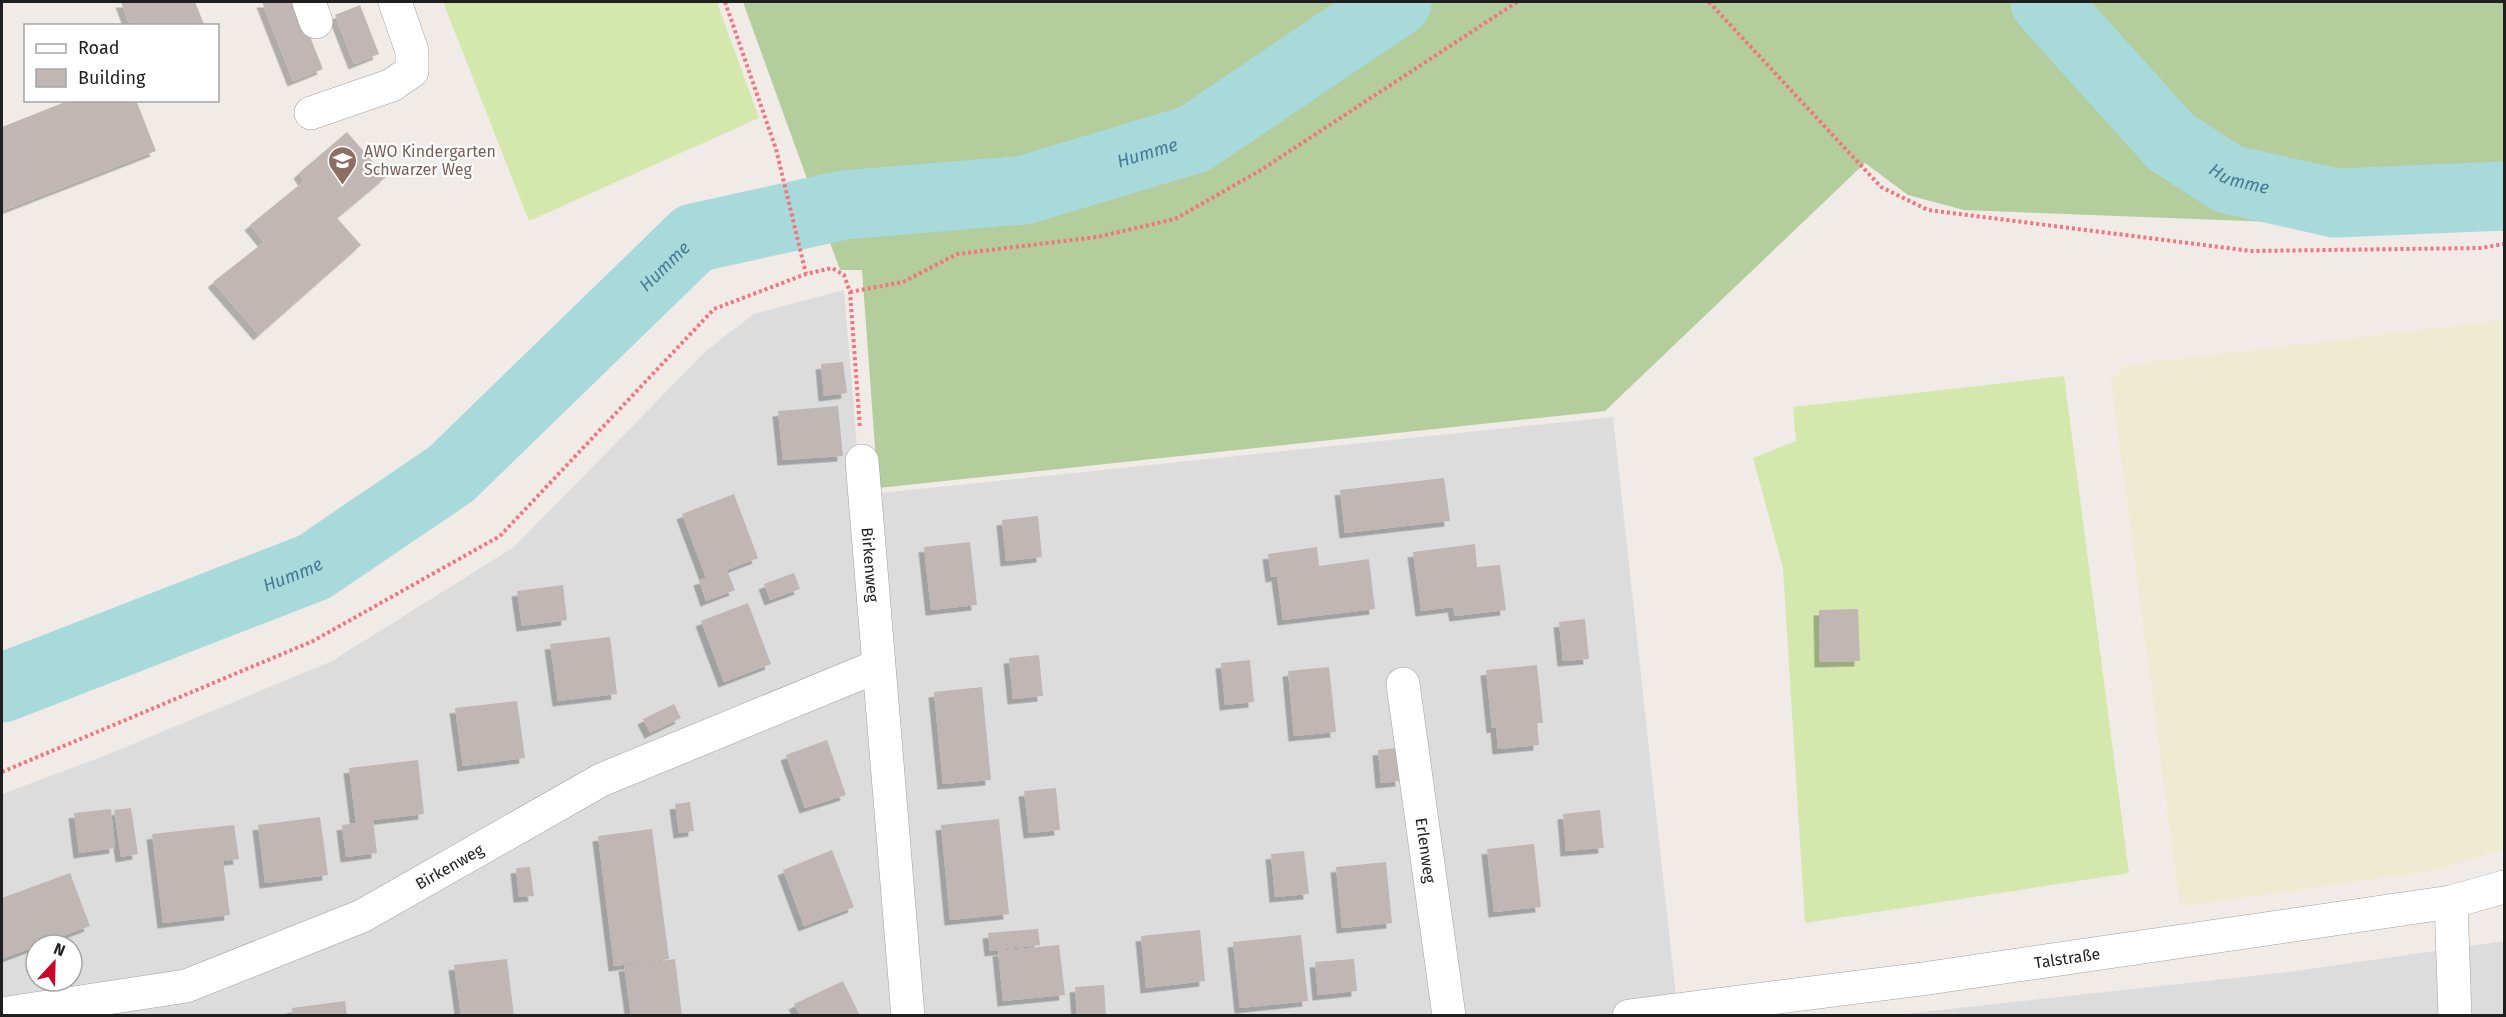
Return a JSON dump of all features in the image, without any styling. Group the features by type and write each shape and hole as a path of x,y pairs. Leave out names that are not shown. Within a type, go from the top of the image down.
{"street":[{"path":"310,113 392,85 412,71 412,51 395,2"},
{"name":"Birkenweg","path":"862,461 908,1016"},
{"name":"Birkenweg","path":"2,1014 186,986 252,960 362,916 601,780 878,666"},
{"name":"Erlenweg","path":"1403,684 1449,1016"},
{"name":"Talstraße","path":"1629,1016 1922,978 2451,902 2505,887"},
{"path":"2451,902 2455,1016"}],"path":[{"path":"725,2 776,149 806,274"},
{"path":"850,292 903,282 957,254 1097,237 1175,219 1261,170 1517,2"},
{"path":"1709,2 1881,187 1928,210 2251,251 2481,248 2505,244"},
{"path":"2,772 313,641 500,536 714,309 806,274 832,268 844,274 850,292 862,461"}],"shaded area":[{"path":"844,290 861,495 1613,417 1678,1015 2,1016 2,794 104,756 332,661 514,547 707,350 754,314"},
{"path":"2504,320 2504,849 2436,870 2180,907 2111,379 2126,365"},
{"path":"2504,941 2504,1015 1886,1016 2289,972"}],"green space":[{"path":"443,2 717,2 759,118 529,221"},
{"path":"743,2 2504,2 2504,231 1964,210 1908,195 1865,163 1605,411 878,488 862,270 840,270"},
{"path":"2064,376 2129,873 1805,923 1783,568 1753,458 1796,441 1793,407"}],"building":[{"path":"121,2 195,2 204,24 129,24"},
{"path":"262,2 296,2 323,69 293,81"},
{"path":"360,5 379,54 354,64 335,15"},
{"path":"65,102 137,102 156,151 2,211 2,127"},
{"path":"347,132 386,177 337,218 361,245 259,335 213,282 264,242 250,225 304,181 299,173"},
{"path":"843,362 847,393 824,396 821,364"},
{"path":"838,406 843,456 783,460 778,411"},
{"path":"1444,478 1450,521 1345,533 1340,490"},
{"path":"734,494 758,558 727,570 735,590 706,601 699,580 706,578 682,514"},
{"path":"1038,516 1042,557 1006,561 1002,520"},
{"path":"970,542 977,605 931,610 924,547"},
{"path":"1475,544 1477,567 1500,565 1506,610 1455,616 1453,607 1421,611 1413,552"},
{"path":"1317,547 1319,566 1369,559 1375,609 1283,620 1277,576 1271,577 1268,554"},
{"path":"794,573 800,589 770,600 764,584"},
{"path":"563,585 567,620 522,626 517,591"},
{"path":"748,603 771,664 724,682 701,621"},
{"path":"1858,609 1860,661 1820,662 1819,610"},
{"path":"1585,619 1589,659 1563,661 1559,622"},
{"path":"610,637 617,694 558,701 550,644"},
{"path":"1039,655 1043,696 1013,699 1009,658"},
{"path":"1250,660 1254,702 1225,705 1221,663"},
{"path":"1537,665 1543,723 1537,723 1539,745 1498,749 1496,727 1492,728 1486,670"},
{"path":"1329,667 1336,732 1294,736 1288,671"},
{"path":"982,687 991,780 943,784 934,692"},
{"path":"517,701 525,758 463,766 455,708"},
{"path":"674,704 681,718 650,733 643,719"},
{"path":"827,740 846,795 805,808 786,755"},
{"path":"1397,748 1401,781 1381,783 1378,750"},
{"path":"418,760 424,814 373,820 377,853 346,857 342,825 356,823 349,768"},
{"path":"1056,788 1060,830 1029,833 1024,791"},
{"path":"690,802 694,831 679,833 675,804"},
{"path":"131,808 138,854 121,857 114,810"},
{"path":"111,809 115,848 79,853 74,813"},
{"path":"1600,810 1604,848 1566,851 1563,814"},
{"path":"320,817 328,875 265,883 258,825"},
{"path":"999,819 1009,914 950,920 941,825"},
{"path":"234,825 239,859 223,861 230,915 163,923 152,834"},
{"path":"652,829 669,959 614,966 598,836"},
{"path":"1534,844 1541,907 1494,912 1487,849"},
{"path":"832,850 854,907 804,926 783,870"},
{"path":"1304,851 1309,894 1275,897 1271,854"},
{"path":"1386,862 1392,923 1342,928 1336,867"},
{"path":"530,867 534,896 519,897 516,868"},
{"path":"70,873 90,926 71,933 24,933 24,951 2,959 2,898"},
{"path":"1038,929 1040,945 990,951 988,933"},
{"path":"1200,930 1205,981 1146,988 1141,936"},
{"path":"1301,935 1308,1001 1240,1008 1233,942"},
{"path":"1059,945 1065,995 1003,1001 998,951"},
{"path":"507,959 514,1016 461,1016 454,965"},
{"path":"675,959 682,1016 631,1016 624,966"},
{"path":"1354,959 1357,991 1318,995 1315,962"},
{"path":"843,981 860,1016 800,1016 794,1004"},
{"path":"1104,985 1106,1016 1077,1016 1075,987"},
{"path":"345,1001 347,1016 293,1016 292,1008"}],"waterway":[{"name":"Humme","path":"2,688 314,567 451,474 694,238 844,205 1024,190 1194,139 1397,2"},
{"name":"Humme","path":"2045,2 2171,142 2228,179 2335,203 2504,196"}],"place":[{"name":"AWO Kindergarten Schwarzer Weg","path":"343,186"}]}
